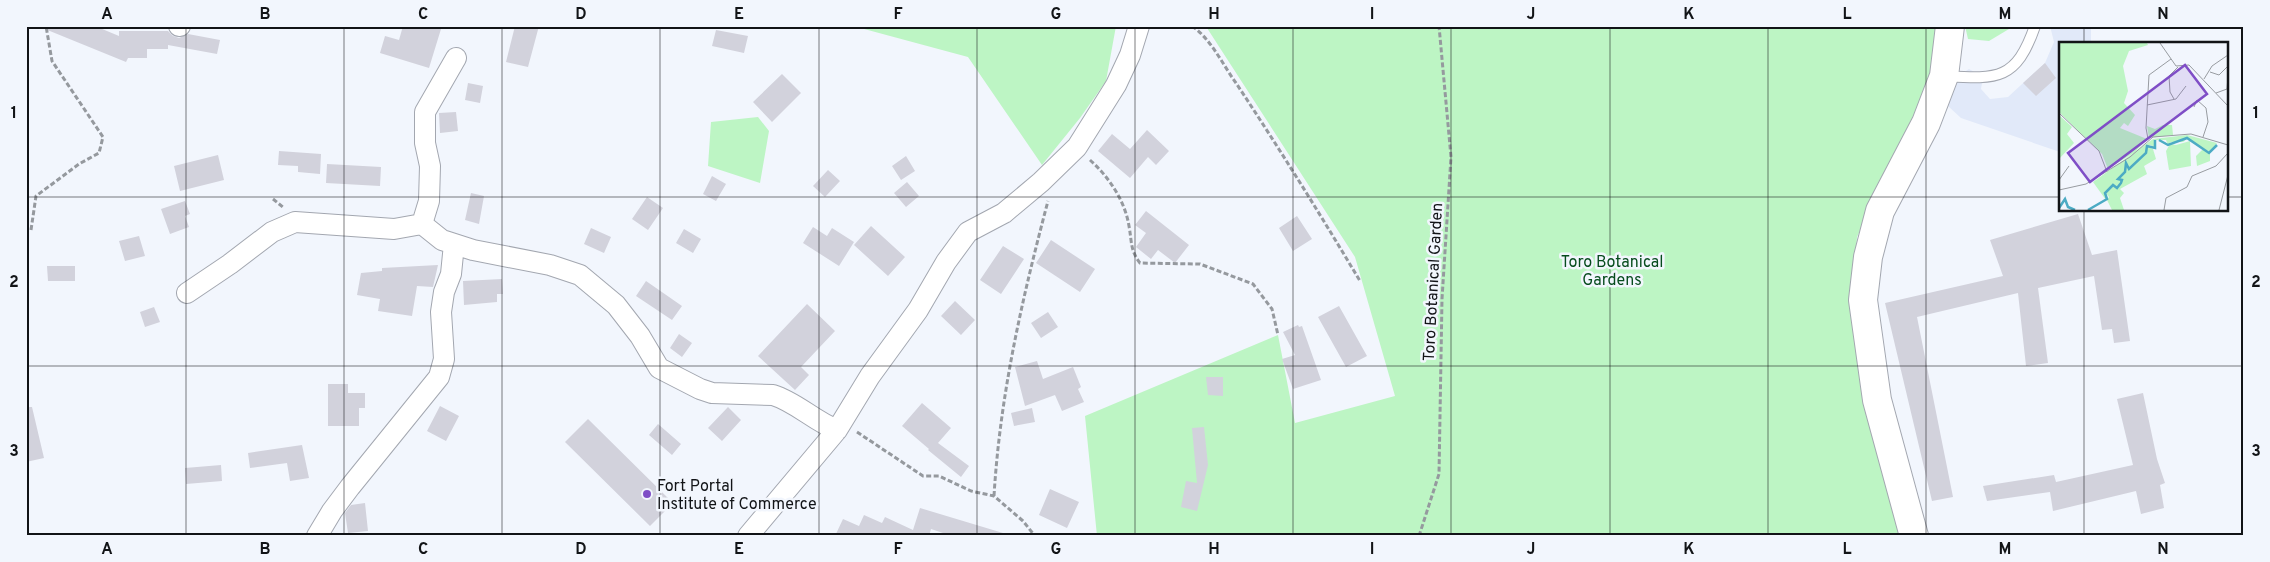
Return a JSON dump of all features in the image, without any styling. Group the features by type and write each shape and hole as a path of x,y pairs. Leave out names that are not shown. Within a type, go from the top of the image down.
{"main road":[{"path":"1914,536 1877,400 1863,300 1868,257 1880,211 1926,123 1944,76 1950,26"}],"street":[{"path":"748,536 837,430 870,376 918,310 946,262 968,232 1004,212 1041,182 1077,148 1116,85 1130,55 1139,26"},
{"path":"422,224 429,201 430,166 425,142 425,112 456,58"},
{"path":"187,293 230,264 272,232 295,222 394,229 422,224 442,240 454,244 473,250 550,265 580,275 616,305 640,336 659,368 706,392 773,395 782,398 825,425 837,430"},
{"path":"317,536 332,511 439,377 444,359 441,312 444,292 451,274 454,244"}],"lane":[{"path":"1944,76 1992,78 2004,74 2014,66 2029,45 2035,26"}],"path":[{"path":"30,230 36,196 79,164 99,153 103,137 52,60 46,26"},
{"path":"1192,26 1204,37 1250,104 1309,196 1360,281"},
{"name":"Toro Botanical Garden","path":"1419,536 1439,474 1442,299 1451,157 1439,26"},
{"path":"1077,148 1100,168 1117,192 1129,225 1133,253 1140,264 1200,264 1253,284 1272,309 1278,336"},
{"path":"994,496 996,458 1010,362 1018,336 1022,302 1050,194 1048,188 1041,182"},
{"path":"837,430 848,426 923,476 939,476 971,491 994,496 1023,521 1036,536"}],"shaded area":[{"path":"2050,26 2091,26 2091,42 2059,42 2059,152 1961,118 1948,106 1958,76 1969,69 1983,77 1981,89 1990,99 2008,97 2045,63 2054,42"}],"green space":[{"path":"853,26 1116,26 1106,81 1080,118 1042,165 968,57"},
{"name":"Toro Botanical Gardens","path":"1204,26 1938,26 1932,76 1857,237 1853,302 1865,408 1901,536 1097,536 1085,416 1278,335 1295,423 1395,396 1355,257"},
{"path":"1965,26 2014,26 1989,41 1968,39"},
{"path":"758,117 769,131 760,183 708,166 711,122"}],"building":[{"path":"95,26 119,36 119,31 168,31 173,36 179,38 188,34 220,40 217,54 168,45 168,49 147,49 147,58 128,58 126,62 40,27"},
{"path":"403,26 432,26 441,29 429,68 380,53 385,36 399,40"},
{"path":"515,26 539,26 528,67 506,62"},
{"path":"716,30 748,36 744,53 712,46"},
{"path":"2045,63 2056,78 2036,96 2023,83"},
{"path":"782,74 801,93 772,122 753,102"},
{"path":"468,83 483,86 480,103 465,100"},
{"path":"456,112 458,131 440,133 439,113"},
{"path":"1147,130 1169,151 1156,165 1148,157 1130,178 1098,151 1112,134 1130,149"},
{"path":"279,151 321,154 320,174 298,172 298,166 278,165"},
{"path":"218,155 224,180 180,191 174,166"},
{"path":"906,156 915,171 901,180 892,166"},
{"path":"327,164 381,167 380,186 326,183"},
{"path":"828,170 840,181 825,197 813,186"},
{"path":"712,176 726,184 716,201 703,194"},
{"path":"907,182 919,196 906,207 894,193"},
{"path":"471,193 484,196 479,224 465,220"},
{"path":"647,197 663,208 648,230 632,219"},
{"path":"185,201 190,214 185,216 189,227 170,234 161,209"},
{"path":"1146,211 1189,245 1175,263 1158,250 1151,259 1136,247 1146,233 1135,225"},
{"path":"2078,214 2092,255 2117,250 2130,341 2114,343 2112,329 2102,330 2094,276 2038,288 2048,363 2026,366 2018,293 1917,317 1953,497 1932,501 1885,303 2003,276 1990,240"},
{"path":"1297,216 1312,239 1293,251 1279,228"},
{"path":"871,226 905,257 888,276 854,245"},
{"path":"813,227 827,236 832,228 854,242 839,266 803,243"},
{"path":"591,228 611,237 604,253 584,244"},
{"path":"684,229 701,239 693,253 676,243"},
{"path":"139,236 145,256 125,261 119,241"},
{"path":"1051,240 1095,269 1080,292 1036,263"},
{"path":"1003,246 1024,259 1001,294 980,280"},
{"path":"438,265 433,287 417,286 412,316 378,311 380,299 357,295 361,273 382,271 382,268"},
{"path":"47,266 75,266 75,281 48,281"},
{"path":"502,279 503,294 497,294 497,302 464,305 463,281"},
{"path":"646,281 682,306 672,320 636,296"},
{"path":"955,301 975,320 961,335 941,316"},
{"path":"807,304 835,331 801,367 809,375 795,390 758,356"},
{"path":"1339,306 1367,356 1346,367 1318,317"},
{"path":"154,307 160,322 145,327 140,312"},
{"path":"1048,312 1058,327 1041,338 1031,323"},
{"path":"1298,325 1299,327 1302,326 1321,380 1293,389 1282,359 1295,355 1283,332"},
{"path":"679,334 692,343 682,357 670,348"},
{"path":"1037,361 1043,379 1073,367 1081,387 1078,389 1084,402 1062,411 1055,395 1025,406 1015,367"},
{"path":"1206,377 1223,377 1223,396 1208,395"},
{"path":"328,384 348,384 348,393 365,393 365,408 359,408 359,426 328,426"},
{"path":"2143,393 2157,459 2165,483 2160,485 2164,508 2141,514 2136,491 2053,511 2050,492 1987,501 1983,486 2054,475 2056,482 2133,465 2117,399"},
{"path":"922,403 951,428 938,443 969,466 961,477 902,426"},
{"path":"440,406 459,416 446,441 427,431"},
{"path":"26,407 32,407 44,458 26,462"},
{"path":"728,407 741,420 722,441 708,428"},
{"path":"1032,408 1035,422 1014,426 1011,413"},
{"path":"588,419 673,503 650,526 565,442"},
{"path":"658,424 681,444 672,455 649,435"},
{"path":"1204,427 1208,465 1197,511 1181,507 1186,481 1197,483 1192,428"},
{"path":"302,445 309,478 290,481 287,463 250,468 248,453"},
{"path":"221,465 222,481 186,484 185,468"},
{"path":"1050,489 1079,502 1067,528 1039,515"},
{"path":"365,503 368,531 348,533 345,513 351,505"},
{"path":"920,508 1003,533 1003,536 952,536 931,529 929,536 835,536 843,519 859,526 864,515 882,523 885,517 913,530"}],"place":[{"name":"Fort Portal Institute of Commerce","path":"647,494"}]}
